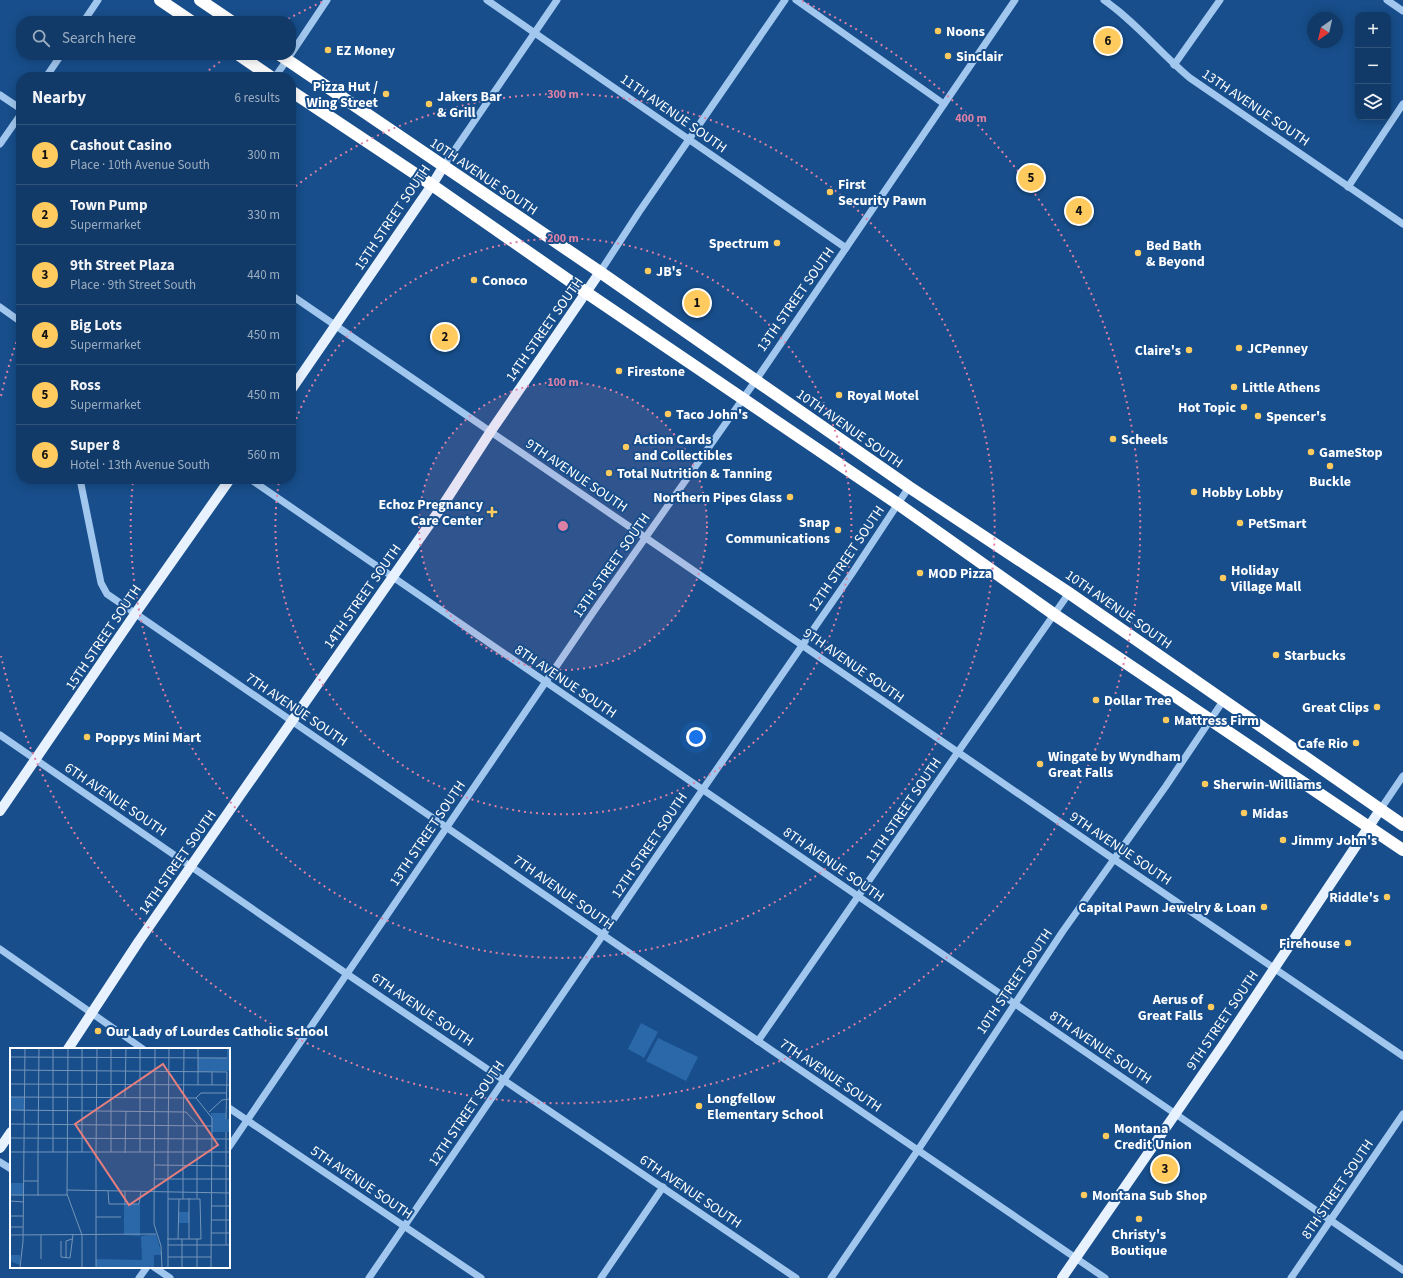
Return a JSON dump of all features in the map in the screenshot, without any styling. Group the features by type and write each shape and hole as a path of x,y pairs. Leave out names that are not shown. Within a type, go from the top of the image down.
{"highway":[{"path":"160,0 184,16"},
{"path":"200,0 224,16"},
{"path":"246,60 264,72"},
{"name":"10TH AVENUE SOUTH","path":"293,60 443,167 600,272 909,487 1069,593 1403,825"},
{"path":"296,93 898,504 1055,615 1403,850"}],"main road":[{"name":"15TH STREET SOUTH","path":"296,383 443,167"},
{"name":"14TH STREET SOUTH","path":"69,1048 139,941 392,578 600,272"},
{"name":"15TH STREET SOUTH","path":"0,811 227,484"},
{"name":"9TH STREET SOUTH","path":"1062,1278 1275,968 1380,810"},
{"path":"0,1148 10,1133"}],"street":[{"path":"87,16 98,0"},
{"path":"296,43 327,0"},
{"name":"11TH AVENUE SOUTH","path":"487,0 846,248"},
{"name":"15TH STREET SOUTH","path":"443,167 557,0"},
{"name":"14TH STREET SOUTH","path":"600,272 639,212 785,0"},
{"path":"796,0 944,104"},
{"name":"13TH STREET SOUTH","path":"230,1146 545,682 756,380 1015,0"},
{"name":"13TH AVENUE SOUTH","path":"1104,0 1127,19 1174,65 1190,78 1403,224"},
{"path":"1174,65 1220,0"},
{"path":"1388,0 1403,11"},
{"path":"49,72 58,60"},
{"path":"278,72 285,60"},
{"path":"0,95 16,106"},
{"path":"1348,187 1403,104"},
{"path":"0,144 16,121"},
{"name":"9TH AVENUE SOUTH","path":"296,298 1403,1056"},
{"path":"0,307 16,318"},
{"name":"7TH AVENUE SOUTH","path":"81,484 101,583 107,594 1104,1278"},
{"name":"8TH AVENUE SOUTH","path":"257,484 392,578 703,789 858,897 1403,1270"},
{"name":"12TH STREET SOUTH","path":"369,1278 909,487"},
{"name":"11TH STREET SOUTH","path":"758,1041 1069,593"},
{"name":"10TH STREET SOUTH","path":"831,1278 1063,931 1115,860 1223,701"},
{"name":"6TH AVENUE SOUTH","path":"0,735 347,974 796,1278"},
{"name":"9TH STREET SOUTH","path":"1380,810 1403,776"},
{"path":"0,949 142,1048"},
{"name":"5TH AVENUE SOUTH","path":"230,1109 481,1278"},
{"name":"8TH STREET SOUTH","path":"1291,1278 1403,1114"},
{"path":"0,1162 10,1168"},
{"path":"601,1278 663,1187"},
{"path":"139,1278 146,1268"},
{"path":"155,1268 170,1278"}],"shaded area":[{"path":"641,1023 658,1032 644,1058 628,1049"},
{"path":"658,1038 698,1057 686,1081 646,1061"}],"place":[{"name":"Noons","path":"938,31"},
{"name":"Super 8","path":"1108,41"},
{"name":"EZ Money","path":"328,50"},
{"name":"Sinclair","path":"948,56"},
{"name":"Pizza Hut / Wing Street","path":"386,94"},
{"name":"Jakers Bar & Grill","path":"429,104"},
{"name":"Ross","path":"1031,178"},
{"name":"First Security Pawn","path":"830,192"},
{"name":"Big Lots","path":"1079,211"},
{"name":"Spectrum","path":"777,243"},
{"name":"Bed Bath & Beyond","path":"1138,253"},
{"name":"JB's","path":"648,271"},
{"name":"Conoco","path":"474,280"},
{"name":"Cashout Casino","path":"697,303"},
{"name":"Town Pump","path":"445,337"},
{"name":"JCPenney","path":"1239,348"},
{"name":"Claire's","path":"1189,350"},
{"name":"Firestone","path":"619,371"},
{"name":"Little Athens","path":"1234,387"},
{"name":"Royal Motel","path":"839,395"},
{"name":"Hot Topic","path":"1244,407"},
{"name":"Taco John's","path":"668,414"},
{"name":"Spencer's","path":"1258,416"},
{"name":"Scheels","path":"1113,439"},
{"name":"Action Cards and Collectibles","path":"626,447"},
{"name":"GameStop","path":"1311,452"},
{"name":"Buckle","path":"1330,466"},
{"name":"Total Nutrition & Tanning","path":"609,473"},
{"name":"Hobby Lobby","path":"1194,492"},
{"name":"Northern Pipes Glass","path":"790,497"},
{"name":"Echoz Pregnancy Care Center","path":"492,512"},
{"name":"PetSmart","path":"1240,523"},
{"name":"Snap Communications","path":"838,530"},
{"name":"MOD Pizza","path":"920,573"},
{"name":"Holiday Village Mall","path":"1223,578"},
{"name":"Starbucks","path":"1276,655"},
{"name":"Dollar Tree","path":"1096,700"},
{"name":"Great Clips","path":"1377,707"},
{"name":"Mattress Firm","path":"1166,720"},
{"name":"Poppys Mini Mart","path":"87,737"},
{"name":"Cafe Rio","path":"1356,743"},
{"name":"Wingate by Wyndham Great Falls","path":"1040,764"},
{"name":"Sherwin-Williams","path":"1205,784"},
{"name":"Midas","path":"1244,813"},
{"name":"Jimmy John's","path":"1283,840"},
{"name":"Riddle's","path":"1387,897"},
{"name":"Capital Pawn Jewelry & Loan","path":"1264,907"},
{"name":"Firehouse","path":"1348,943"},
{"name":"Aerus of Great Falls","path":"1211,1007"},
{"name":"Our Lady of Lourdes Catholic School","path":"98,1031"},
{"name":"Longfellow Elementary School","path":"699,1106"},
{"name":"Montana Credit Union","path":"1106,1136"},
{"name":"9th Street Plaza","path":"1165,1169"},
{"name":"Montana Sub Shop","path":"1084,1195"},
{"name":"Christy's Boutique","path":"1139,1219"}]}
